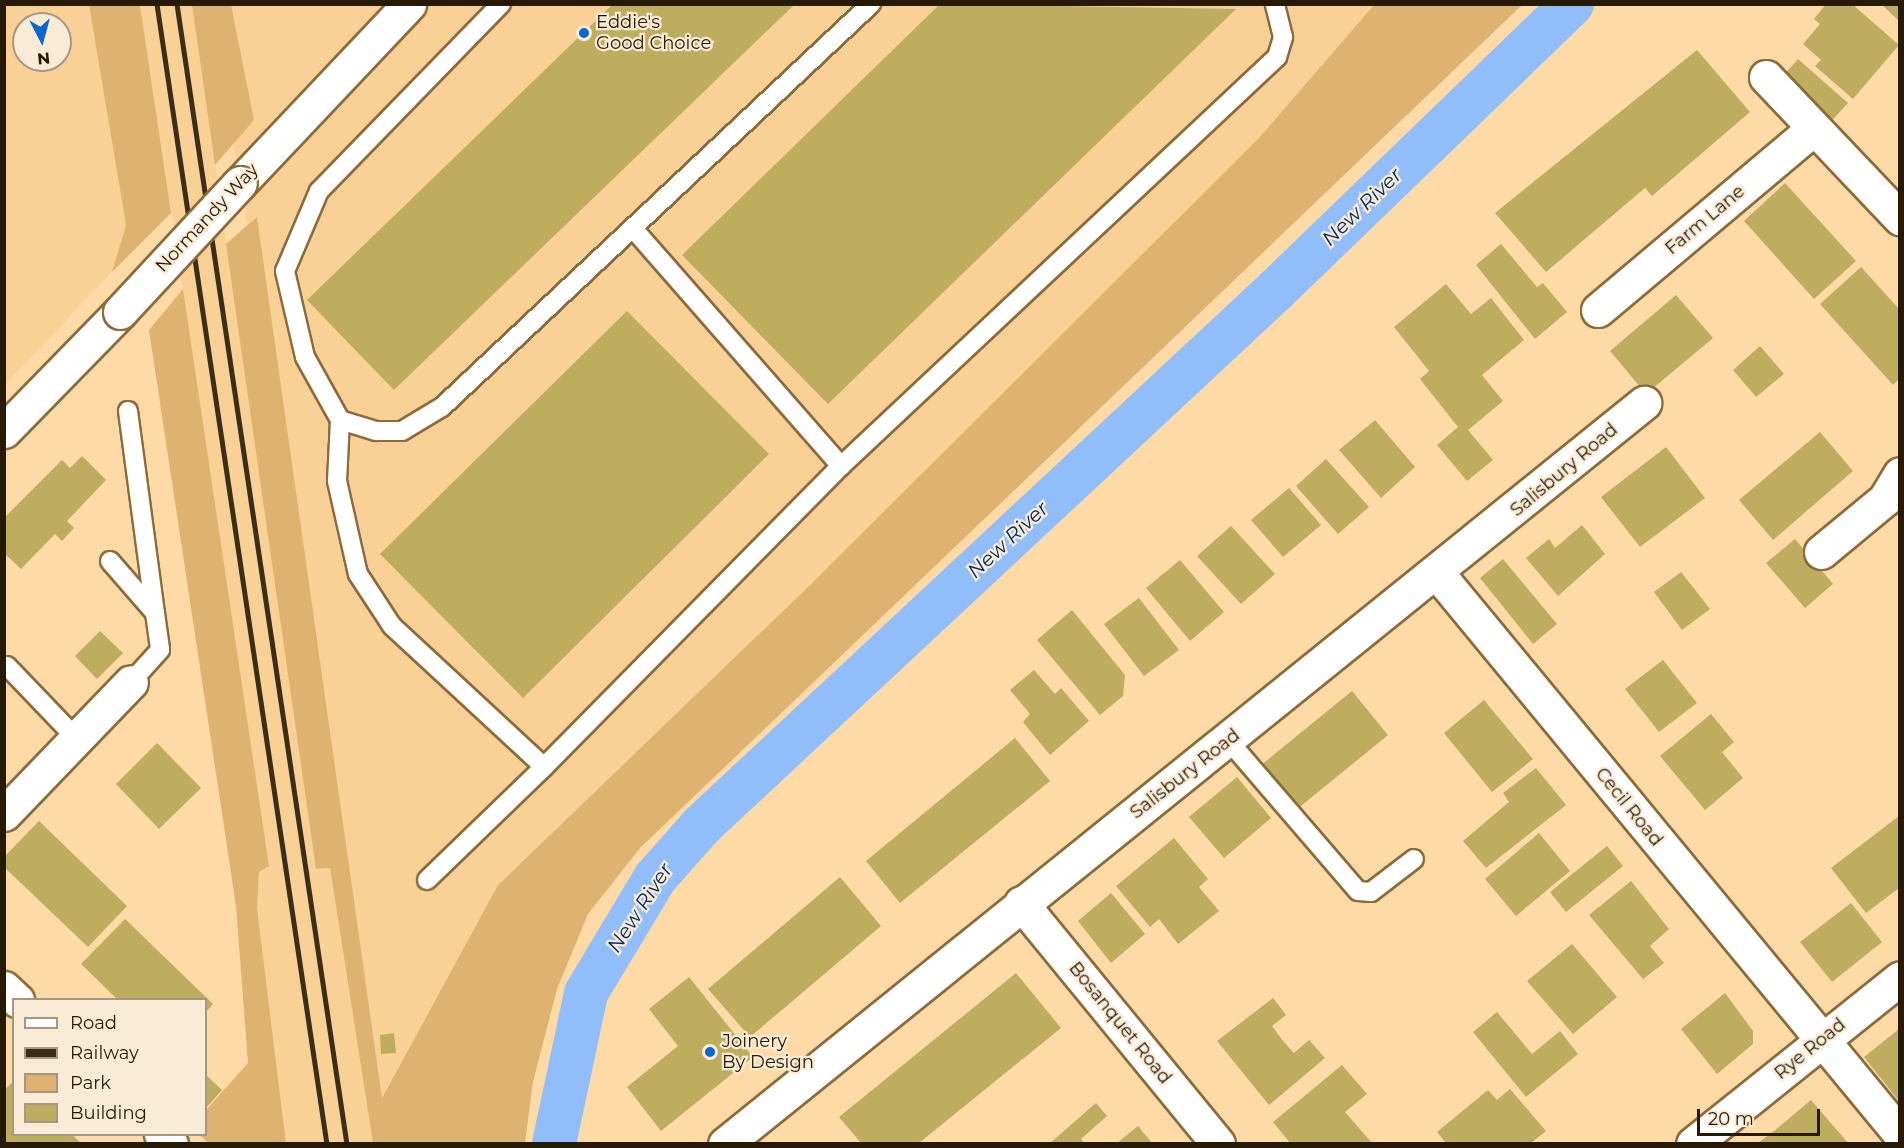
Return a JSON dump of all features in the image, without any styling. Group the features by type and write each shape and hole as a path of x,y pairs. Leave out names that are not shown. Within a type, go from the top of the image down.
{"street":[{"name":"Normandy Way","path":"4,431 120,312 409,4"},
{"path":"1766,77 1812,130 1899,218"},
{"name":"Farm Lane","path":"1599,310 1812,130"},
{"name":"Salisbury Road","path":"725,1143 1021,903 1438,574 1644,403"},
{"path":"1821,552 1885,499 1899,474"},
{"name":"Cecil Road","path":"1438,574 1899,1134"},
{"path":"4,814 131,682"},
{"name":"Bosanquet Road","path":"1021,903 1218,1143"},
{"name":"Rye Road","path":"1693,1143 1899,978"},
{"path":"4,988 16,998"}],"lane":[{"path":"501,4 319,191 285,271 304,357 340,420 337,481 358,574 392,626 544,767"},
{"path":"340,420 376,431 402,431 442,407 871,4"},
{"path":"427,880 544,767 842,466 1277,57 1283,37 1275,4"},
{"path":"633,228 842,466"},
{"path":"128,411 160,650 131,682"},
{"path":"110,561 154,613"},
{"path":"7,666 77,739"},
{"path":"1228,740 1358,891 1371,891 1414,859"}],"shaded area":[{"path":"5,5 89,5 126,225 112,272 5,385"},
{"path":"140,5 192,5 316,869 330,868 373,1143 286,1143 257,908 259,872 269,866"},
{"path":"231,5 1374,5 1259,138 808,587 498,885 381,1099 257,218 248,227 233,142 254,120"}],"green space":[{"path":"89,5 140,5 171,213 112,272 126,225"},
{"path":"192,5 231,5 254,120 215,165"},
{"path":"1374,5 1522,5 640,848 588,914 557,989 533,1082 525,1143 373,1143 330,868 316,869 226,244 257,217 382,1098 498,885 808,587 1259,138"},
{"path":"183,289 269,866 259,872 257,908 286,1143 208,1143 201,1136 207,1136 207,1109 248,1063 236,906 149,330"}],"building":[{"path":"613,4 795,4 394,390 307,300"},
{"path":"940,4 1236,9 828,404 682,255"},
{"path":"1826,4 1852,4 1899,45 1853,99 1815,66 1821,60 1803,44 1820,24 1814,19"},
{"path":"1881,4 1899,4 1899,21"},
{"path":"1697,50 1750,112 1652,196 1645,188 1546,272 1495,213"},
{"path":"1798,59 1848,103 1825,128 1776,84"},
{"path":"1785,183 1856,261 1814,299 1744,221"},
{"path":"1501,244 1537,287 1543,283 1567,312 1535,339 1476,265"},
{"path":"1861,267 1899,309 1899,379 1893,385 1820,304"},
{"path":"1446,284 1471,314 1491,298 1524,340 1482,375 1503,401 1468,430 1493,460 1467,481 1437,445 1458,427 1420,379 1429,371 1394,327"},
{"path":"1676,295 1713,338 1646,394 1610,351"},
{"path":"627,311 769,454 523,698 380,554"},
{"path":"1760,346 1784,374 1756,397 1733,370"},
{"path":"1375,420 1415,467 1381,498 1339,450"},
{"path":"1820,432 1853,471 1773,540 1739,500"},
{"path":"1666,447 1705,498 1640,547 1601,497"},
{"path":"82,456 106,480 67,521 74,528 62,541 55,534 21,569 4,553 4,518 62,460 70,468"},
{"path":"1326,459 1369,507 1338,534 1296,486"},
{"path":"1289,488 1321,525 1283,557 1251,520"},
{"path":"1582,525 1605,554 1558,596 1526,558 1549,539 1555,548"},
{"path":"1231,526 1275,574 1241,604 1197,556"},
{"path":"1795,539 1833,584 1805,608 1766,563"},
{"path":"1503,559 1557,624 1533,644 1480,578"},
{"path":"1180,560 1224,612 1190,641 1146,588"},
{"path":"1681,572 1710,609 1682,630 1654,592"},
{"path":"1139,598 1179,650 1144,676 1104,624"},
{"path":"1072,610 1125,675 1123,696 1100,715 1037,640"},
{"path":"100,631 123,653 97,679 75,656"},
{"path":"1663,660 1697,703 1659,732 1625,689"},
{"path":"1034,670 1055,694 1061,688 1089,721 1050,755 1023,722 1030,714 1010,690"},
{"path":"1352,691 1388,735 1296,810 1260,766"},
{"path":"1484,700 1533,759 1492,792 1444,733"},
{"path":"1711,714 1734,742 1722,752 1743,778 1705,810 1660,756"},
{"path":"1015,738 1050,781 900,903 866,861"},
{"path":"157,743 201,788 159,829 116,784"},
{"path":"1536,768 1566,805 1486,868 1463,841 1509,802 1503,793"},
{"path":"1237,777 1271,818 1224,858 1189,817"},
{"path":"1899,816 1899,888 1866,913 1831,868"},
{"path":"39,821 127,906 88,947 4,867 4,857"},
{"path":"1539,833 1570,871 1516,916 1485,879"},
{"path":"1174,838 1208,879 1199,887 1219,911 1178,944 1159,919 1150,927 1116,886"},
{"path":"1607,846 1623,866 1566,912 1550,892"},
{"path":"840,877 881,926 750,1037 708,989"},
{"path":"1631,881 1669,929 1650,946 1664,963 1643,979 1589,915"},
{"path":"1111,893 1145,934 1111,963 1078,921"},
{"path":"1851,903 1882,942 1832,982 1800,942"},
{"path":"125,919 207,998 116,998 81,964"},
{"path":"1572,944 1617,997 1573,1034 1527,981"},
{"path":"1016,973 1061,1028 919,1143 861,1143 839,1117"},
{"name":"Joinery By Design","path":"689,977 753,1057 661,1131 627,1087 678,1046 649,1009"},
{"path":"1725,993 1753,1031 1753,1044 1717,1074 1681,1029"},
{"path":"207,998 213,1004 207,1011"},
{"path":"1273,998 1286,1015 1272,1026 1283,1041 1294,1053 1309,1040 1325,1058 1269,1105 1217,1041"},
{"path":"1497,1012 1532,1054 1560,1031 1578,1054 1526,1097 1473,1032"},
{"path":"1899,1029 1899,1099 1898,1100 1864,1057"},
{"path":"394,1033 396,1053 381,1054 380,1035"},
{"path":"1342,1065 1367,1094 1345,1112 1372,1143 1290,1143 1273,1122"},
{"path":"207,1076 222,1090 207,1107"},
{"path":"12,1083 12,1136 73,1136 81,1143 4,1143 4,1090"},
{"path":"1510,1089 1546,1131 1531,1143 1446,1143 1437,1132 1488,1090 1497,1100"},
{"path":"1811,1100 1848,1143 1758,1143 1774,1131"},
{"path":"1096,1103 1107,1116 1081,1139 1084,1143 1050,1143"},
{"path":"1138,1126 1152,1143 1117,1143"}],"waterway":[{"name":"New River","path":"554,1144 586,993 655,878 702,825 1277,289 1572,4"}],"railway":[{"path":"157,4 327,1144"},
{"path":"177,4 347,1144"}],"place":[{"name":"Eddie's Good Choice","path":"584,33"},
{"name":"Joinery By Design","path":"710,1052"}]}
